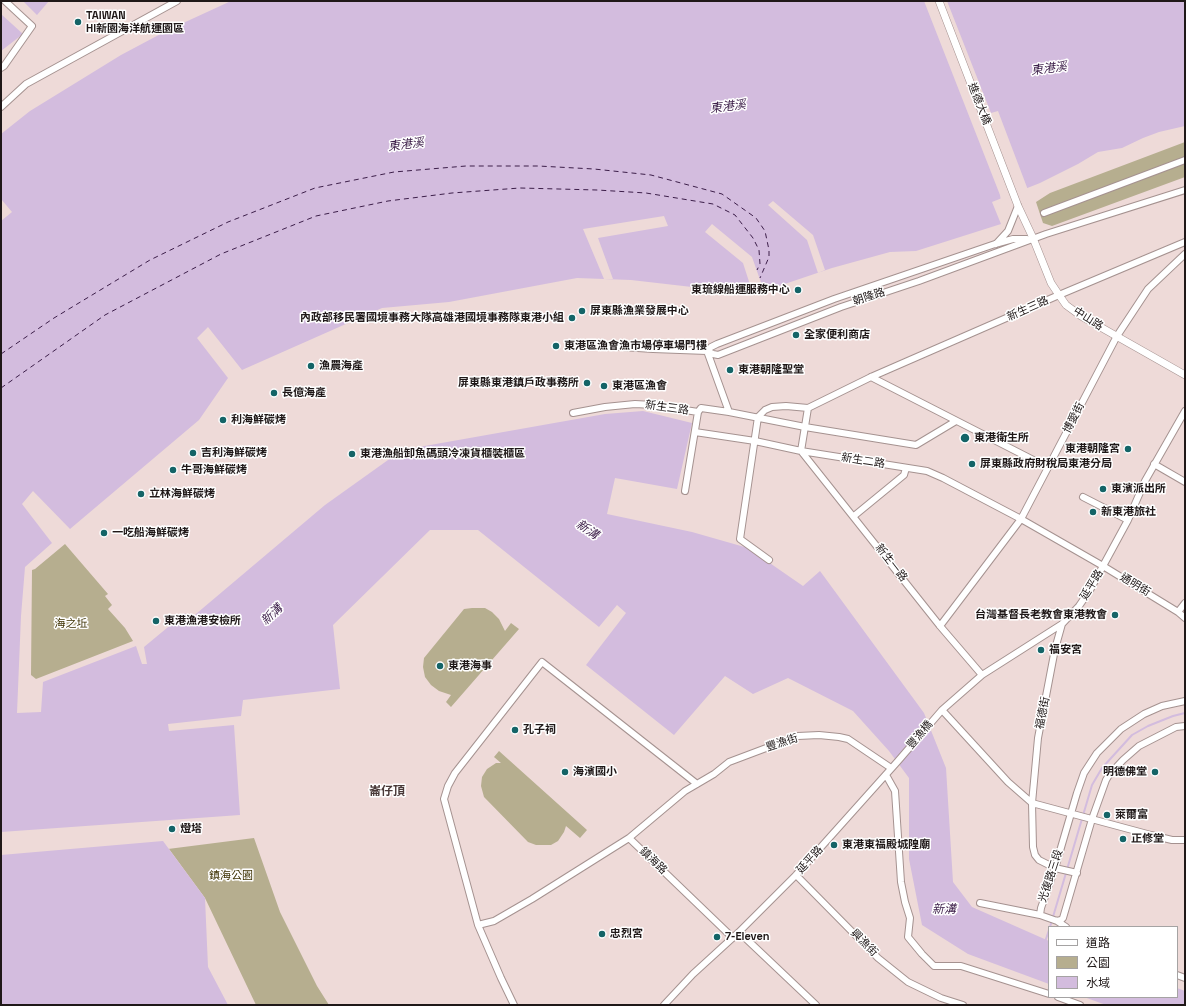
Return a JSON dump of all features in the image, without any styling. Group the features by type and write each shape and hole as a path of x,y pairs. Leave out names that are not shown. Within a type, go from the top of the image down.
{"street":[{"path":"1,68 4,66 32,26 5,1"},
{"path":"1,107 26,84 177,1"},
{"name":"進德大橋","path":"939,1 1018,206"},
{"path":"1044,213 1185,160"},
{"name":"朝隆路","path":"607,346 707,351 718,355 840,307 919,281 1033,238 1185,190"},
{"path":"995,244 1008,231 1018,206"},
{"name":"中山路","path":"1018,206 1051,283 1066,305 1081,316 1185,375"},
{"name":"朝隆路","path":"707,351 717,344 816,306 995,244 1013,239 1033,238"},
{"name":"新生三路","path":"808,408 871,377 1185,242"},
{"name":"博愛街","path":"940,626 1021,519 1116,336 1148,289 1185,254"},
{"path":"707,351 729,412"},
{"path":"871,377 1047,467"},
{"name":"新生三路","path":"573,413 605,407 635,404 653,405 698,412 700,408 916,445 956,421"},
{"path":"769,560 740,539 758,417 765,410 772,407 786,406 808,408 801,451"},
{"name":"延平路","path":"942,710 982,675 1062,624 1081,604 1128,520 1154,464 1185,411"},
{"path":"685,491 698,412"},
{"name":"新生二路","path":"695,432 927,471 1021,519"},
{"name":"新生一路","path":"801,451 940,626 982,675"},
{"path":"1154,464 1185,482"},
{"path":"854,516 904,474 906,468"},
{"path":"1083,497 1128,520"},
{"name":"通明街","path":"1021,519 1103,566 1178,612 1185,618"},
{"path":"1178,612 1185,603"},
{"name":"福德街","path":"1055,868 1039,860 1035,855 1033,847 1032,803 1038,738 1055,649 1062,624"},
{"path":"514,1005 478,925 444,799 448,786 455,773 542,662 697,784"},
{"name":"光復路三段","path":"1185,701 1162,706 1144,714 1121,729 1097,753 1084,773 1073,814 1041,908 1042,916 1057,921 1063,918 1077,872 1090,818 1106,780 1123,760 1138,746 1176,727 1185,726"},
{"path":"942,710 1008,782 1032,803 1151,835 1172,840 1185,840"},
{"name":"豐漁橋","path":"898,761 942,710"},
{"name":"豐漁街","path":"629,838 685,792 714,774 729,762 798,736 819,735 839,737 848,740 891,768"},
{"name":"延平路","path":"733,938 796,875 898,761"},
{"path":"886,775 895,791 901,882 910,918 908,937 934,966 961,966 1048,994"},
{"name":"鎮海路","path":"478,925 494,921 629,838 733,938"},
{"path":"1055,868 1077,872"},
{"name":"興漁街","path":"796,875 878,958 908,982 940,998 963,1005"},
{"path":"980,903 1042,916"},
{"path":"1057,921 1064,926"},
{"path":"739,932 816,1005"},
{"path":"664,1005 693,974 733,938"},
{"name":"興漁街","path":"940,998 945,1005"},
{"path":"1061,998 1080,1005"}],"green space":[{"path":"1185,142 1185,177 1052,226 1043,223 1036,202 1050,193"},
{"name":"海之坵","path":"65,544 108,594 105,596 112,605 108,609 125,628 133,641 36,679 31,675 32,570"},
{"path":"485,608 492,612 499,619 505,631 511,623 519,629 451,707 446,702 451,695 439,691 431,685 425,677 423,667 424,658 464,609"},
{"path":"499,751 587,830 580,838 566,826 558,841 551,845 536,845 528,842 484,797 481,786 482,777 487,769 496,763 501,763 494,757"},
{"name":"鎮海公園","path":"254,838 280,912 317,986 329,1005 256,1005 205,898 168,849"}],"water":[{"path":"23,1 49,1 37,15"},
{"path":"231,1 1185,1 1185,126 1159,132 1122,148 1098,152 1040,183 992,202 1001,224 916,251 890,252 832,268 764,291 752,257 712,224 705,232 743,263 753,294 631,280 577,278 449,302 382,308 242,370 208,327 197,338 228,378 199,420 70,529 33,491 22,504 52,543 25,567 21,616 17,713 41,712 43,682 136,646 142,664 147,664 144,647 185,613 190,619 325,505 402,450 605,414 643,411 692,423 677,489 615,478 607,514 692,532 748,548 803,586 820,571 924,713 946,768 953,882 972,907 1048,941 1048,984 968,954 922,925 909,859 909,778 889,751 853,711 788,678 753,694 725,676 674,735 586,665 626,613 617,605 599,627 478,530 430,530 333,625 340,689 243,700 241,716 168,724 169,731 234,725 240,815 1,832 1,221 12,212 1,199 1,134 30,111 121,55 168,30"},
{"path":"1,14 23,34 1,51"},
{"path":"163,841 205,898 208,967 228,1005 1,1005 1,855"},
{"path":"1178,988 1185,991 1185,1005 1106,1005 1087,998 1178,998"}],"pier":[{"path":"924,1 947,1 991,113 998,111 1028,190 1001,201 1000,195"},
{"path":"773,201 813,235 825,270 818,273 807,240 768,205"},
{"path":"664,216 668,226 598,238 613,279 604,279 583,229"}],"waterway":[{"path":"1050,926 1092,785 1102,768 1132,735 1148,726 1185,713"},
{"path":"1045,942 1048,933"}],"ferry route":[{"path":"1,354 54,318 150,260 228,222 315,188 394,172 466,166 538,166 594,169 651,175 722,194 756,218 765,231 769,257 760,278"},
{"path":"1,388 105,315 221,254 316,216 388,201 452,193 520,188 646,193 713,204 735,215 753,238 759,250 760,264 757,270"}],"place":[{"name":"TAIWAN HI新園海洋航運園區","path":"78,22"},
{"name":"東琉線船運服務中心","path":"798,290"},
{"name":"屏東縣漁業發展中心","path":"582,311"},
{"name":"內政部移民署國境事務大隊高雄港國境事務隊東港小組","path":"572,318"},
{"name":"全家便利商店","path":"796,335"},
{"name":"東港區漁會漁市場停車場門樓","path":"556,346"},
{"name":"漁農海產","path":"311,366"},
{"name":"東港朝隆聖堂","path":"730,370"},
{"name":"屏東縣東港鎮戶政事務所","path":"587,383"},
{"name":"東港區漁會","path":"604,386"},
{"name":"長億海產","path":"274,393"},
{"name":"利海鮮碳烤","path":"223,420"},
{"name":"東港衛生所","path":"965,438"},
{"name":"東港朝隆宮","path":"1128,449"},
{"name":"吉利海鮮碳烤","path":"193,453"},
{"name":"東港漁船卸魚碼頭冷凍貨櫃裝櫃區","path":"352,454"},
{"name":"屏東縣政府財稅局東港分局","path":"972,464"},
{"name":"牛哥海鮮碳烤","path":"173,470"},
{"name":"東濱派出所","path":"1103,489"},
{"name":"立林海鮮碳烤","path":"141,494"},
{"name":"新東港旅社","path":"1093,512"},
{"name":"一吃船海鮮碳烤","path":"104,533"},
{"name":"台灣基督長老教會東港教會","path":"1115,615"},
{"name":"東港漁港安檢所","path":"156,621"},
{"name":"福安宮","path":"1041,650"},
{"name":"東港海事","path":"440,666"},
{"name":"孔子祠","path":"515,730"},
{"name":"海濱國小","path":"565,772"},
{"name":"明德佛堂","path":"1155,772"},
{"name":"萊爾富","path":"1107,815"},
{"name":"燈塔","path":"172,829"},
{"name":"正修堂","path":"1123,839"},
{"name":"東港東福殿城隍廟","path":"834,845"},
{"name":"忠烈宮","path":"602,934"},
{"name":"7-Eleven","path":"717,937"}],"district":[{"name":"崙仔頂","path":"387,792"}],"water label":[{"name":"東港溪","path":"1049,69"},
{"name":"東港溪","path":"728,107"},
{"name":"東港溪","path":"406,145"},
{"name":"新溝","path":"587,530"},
{"name":"新溝","path":"272,615"},
{"name":"新溝","path":"944,910"}]}
